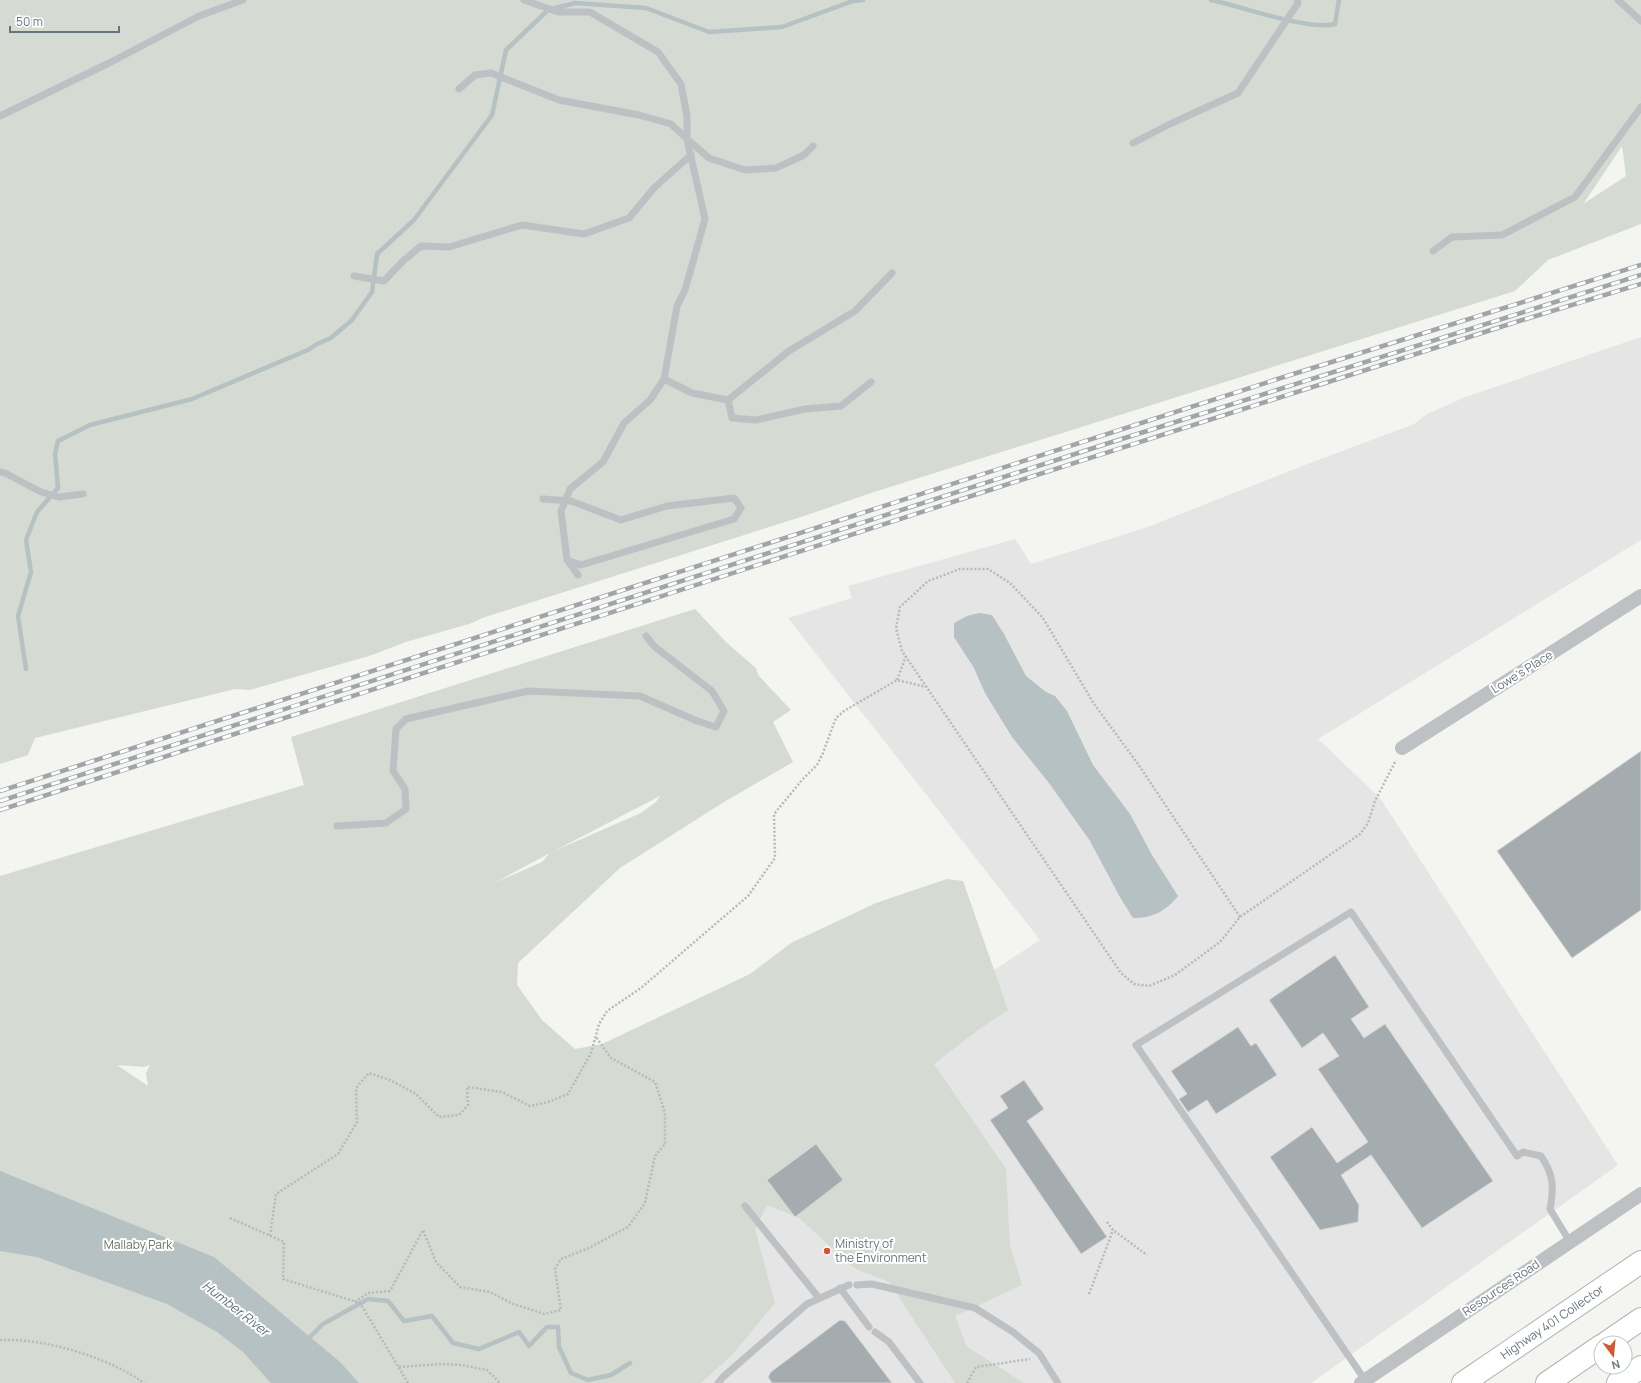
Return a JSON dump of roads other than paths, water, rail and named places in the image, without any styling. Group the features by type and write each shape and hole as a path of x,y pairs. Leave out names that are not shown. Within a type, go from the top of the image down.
{"highway":[{"name":"Highway 401 Collector","path":"1463,1383 1641,1262"},
{"path":"1618,1335 1641,1319"},
{"path":"1547,1383 1593,1351"},
{"path":"1618,1383 1641,1367"}],"street":[{"name":"Lowe's Place","path":"1402,748 1641,596"},
{"name":"Resources Road","path":"1363,1382 1641,1194"}],"lane":[{"path":"0,116 111,62 199,16 243,0"},
{"path":"1133,143 1172,122 1238,94 1298,3 1297,0"},
{"path":"1618,0 1641,21"},
{"path":"526,1 558,12 590,12 658,52 681,84 687,116 687,139 705,219 685,290 677,306 664,379 650,400 624,423 603,462 570,488 560,511 567,560 578,575"},
{"path":"458,89 475,74 491,73 559,100 640,115 671,124 709,158 745,170 776,168 804,154 813,146"},
{"path":"1433,251 1452,237 1502,235 1575,197 1641,107"},
{"path":"354,276 384,281 403,261 422,246 449,247 522,225 584,234 629,218 655,187 691,155"},
{"path":"664,379 692,393 728,400 789,351 855,311 892,274"},
{"path":"728,400 732,418 756,420 805,409 841,406 871,382"},
{"path":"0,472 5,473 41,492 59,497 83,494"},
{"path":"543,499 571,501 621,520 667,506 734,498 741,508 734,519 698,531 580,565 567,560"},
{"path":"337,826 386,823 406,809 405,789 393,771 396,729 406,719 528,691 640,696 697,721 716,727 724,711 712,691 655,647 646,636"},
{"path":"1363,1382 1136,1045 1351,912 1517,1156 1523,1152 1541,1156 1550,1168 1554,1192 1550,1209 1570,1242"},
{"path":"745,1206 819,1298"},
{"path":"857,1285 872,1284 975,1308 1013,1332 1038,1353 1058,1383"},
{"path":"718,1383 807,1304 849,1285"},
{"path":"840,1288 869,1327"},
{"path":"875,1332 889,1342 920,1383"}],"water":[{"path":"979,613 992,615 1004,634 1026,676 1046,692 1055,696 1067,711 1093,765 1130,814 1152,855 1178,896 1164,910 1147,917 1133,918 1121,899 1090,841 1049,783 1012,737 985,693 974,668 954,637 954,623 967,616"},
{"name":"Humber River","path":"0,1171 214,1257 340,1362 359,1383 271,1383 243,1352 217,1332 167,1304 37,1257 0,1251"}],"waterway":[{"path":"26,669 18,616 31,572 26,540 37,512 58,488 55,454 58,441 90,425 192,399 308,350 331,338 352,320 372,292 377,254 414,220 492,115 506,50 548,10 575,3 646,8 709,32 782,27 853,1 863,0"},
{"path":"1211,0 1274,17 1308,24 1323,25 1335,24 1339,0"},
{"path":"307,1340 323,1324 368,1299 388,1301 404,1321 432,1316 453,1343 479,1349 519,1332 529,1346 547,1327 558,1327 559,1347 571,1373 588,1380 611,1375 630,1363"}],"railway":[{"path":"0,791 1287,376 1641,265"},
{"path":"0,801 1109,443 1641,275"},
{"path":"0,810 996,488 1516,322 1641,284"}],"place":[{"name":"Ministry of the Environment","path":"827,1251"}],"park label":[{"name":"Mallaby Park","path":"138,1245"}]}
